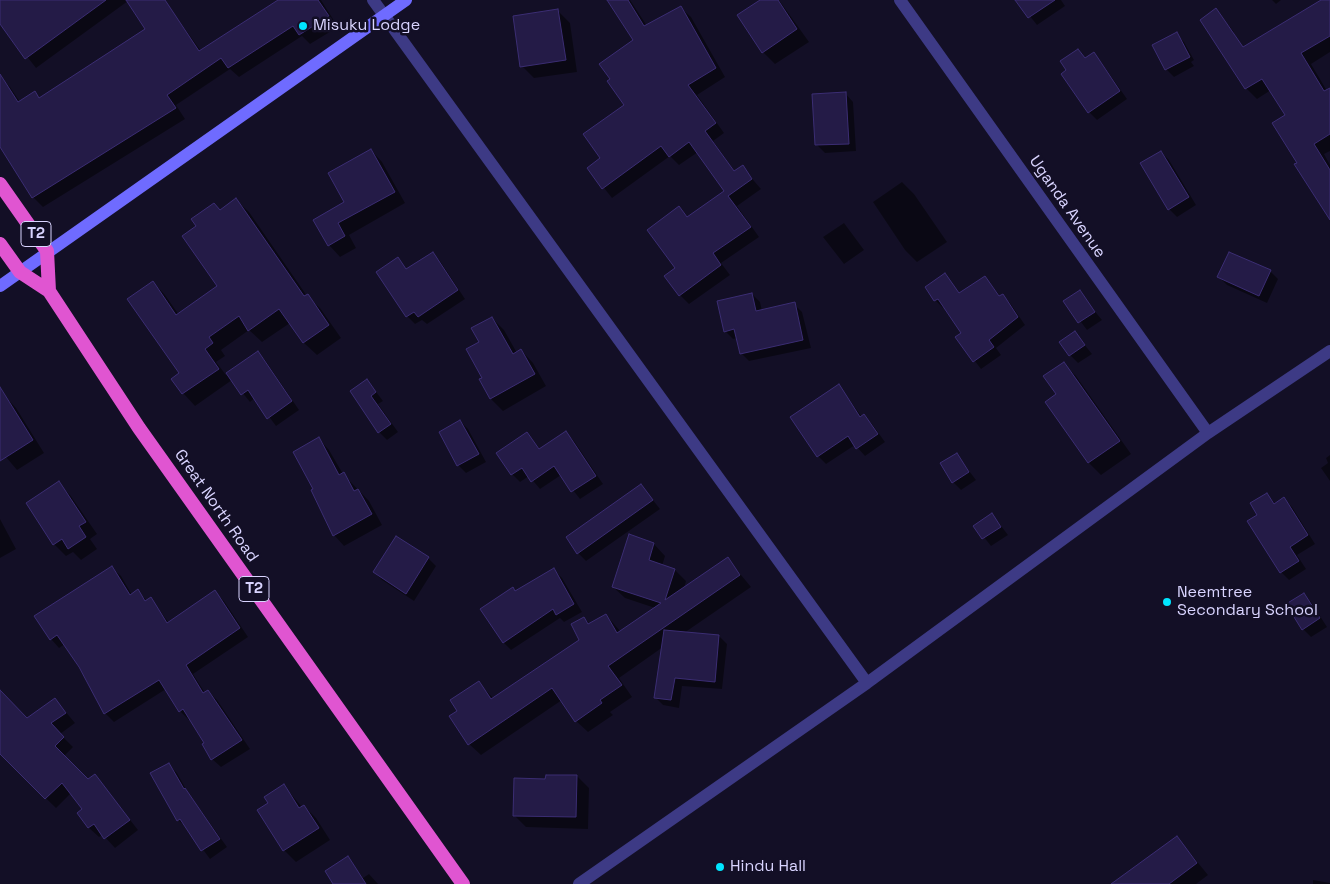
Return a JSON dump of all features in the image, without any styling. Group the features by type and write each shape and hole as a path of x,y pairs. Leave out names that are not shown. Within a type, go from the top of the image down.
{"highway":[{"name":"T2","path":"0,184 47,251"},
{"name":"Great North Road","path":"0,244 20,272 50,291 145,436 463,884"},
{"name":"Great North Road","path":"47,251 50,291"}],"main road":[{"path":"0,286 47,251 406,0"}],"street":[{"path":"373,0 867,682"},
{"name":"Uganda Avenue","path":"900,0 1208,433"},
{"path":"579,884 867,682 1208,433 1330,351"}],"building":[{"path":"0,0 106,0 25,59 0,24"},
{"path":"126,0 165,0 199,51 278,0 318,0 329,16 299,35 293,26 228,68 221,58 167,95 176,108 32,198 0,147 0,74 18,102 35,91 39,98 145,29"},
{"path":"607,0 628,0 644,26 681,6 716,68 688,85 716,123 705,131 734,171 743,165 752,179 728,196 751,227 713,253 721,265 679,296 664,276 675,268 647,230 679,206 687,217 724,191 689,142 669,157 661,146 602,189 587,168 600,158 583,134 624,105 607,81 610,79 599,64 633,40"},
{"path":"760,0 778,0 797,29 762,53 737,15"},
{"path":"1015,0 1055,0 1028,18"},
{"path":"1321,0 1330,0 1330,36 1301,53 1324,91 1330,88 1330,134 1314,144 1330,170 1330,220 1294,164 1297,163 1272,123 1285,115 1262,79 1245,89 1200,20 1216,8 1243,47"},
{"path":"558,9 566,60 520,67 513,16"},
{"path":"1177,32 1190,57 1165,70 1152,45"},
{"path":"1078,49 1085,58 1094,52 1120,91 1088,113 1061,74 1066,70 1060,61"},
{"path":"846,92 849,144 815,145 812,94"},
{"path":"371,149 395,192 338,223 345,236 328,246 313,220 344,202 328,173"},
{"path":"1161,151 1189,197 1168,210 1140,163"},
{"path":"236,198 304,296 308,294 329,325 303,343 279,309 248,331 239,316 209,337 213,343 205,349 219,369 182,394 171,379 179,373 127,299 153,281 176,315 217,286 182,236 196,226 191,219 214,203 220,210"},
{"path":"433,252 458,290 418,317 414,312 406,317 376,272 398,257 406,269"},
{"path":"1229,252 1271,270 1259,296 1217,277"},
{"path":"945,273 959,293 985,276 999,296 1003,294 1018,317 989,340 994,347 973,362 955,337 961,333 938,299 934,301 925,287"},
{"path":"1080,290 1095,312 1078,323 1063,301"},
{"path":"752,293 756,311 795,302 803,340 740,354 734,329 724,332 717,301"},
{"path":"492,317 513,354 521,349 535,374 490,399 479,379 482,378 466,349 479,342 471,328"},
{"path":"1075,331 1085,345 1069,356 1059,342"},
{"path":"258,351 292,401 267,419 248,390 241,395 226,373"},
{"path":"1064,362 1120,441 1088,463 1045,402 1056,394 1043,376"},
{"path":"367,379 376,392 371,396 391,424 378,433 350,391"},
{"path":"839,384 860,417 864,414 878,434 856,449 848,436 817,457 790,417"},
{"path":"0,387 33,440 0,461"},
{"path":"460,420 479,454 457,466 439,432"},
{"path":"566,431 596,476 571,492 554,466 531,482 522,468 511,475 496,453 527,432 539,449"},
{"path":"319,437 339,475 344,472 354,491 358,489 372,514 333,536 311,490 313,489 293,452"},
{"path":"957,453 969,472 952,483 940,463"},
{"path":"59,481 86,522 79,526 86,537 68,549 62,539 53,545 26,503"},
{"path":"641,484 653,500 577,554 566,537"},
{"path":"1267,493 1274,504 1284,497 1308,535 1290,547 1299,561 1280,573 1247,521 1257,515 1250,503"},
{"path":"992,513 1001,527 982,539 973,526"},
{"path":"629,534 654,543 649,560 675,569 665,600 728,557 740,575 608,666 622,685 600,700 602,703 575,722 552,688 468,745 449,716 457,711 450,700 479,681 491,699 579,640 571,624 584,617 588,624 606,614 617,633 661,603 612,587"},
{"path":"396,536 429,557 406,594 373,572"},
{"path":"112,566 130,595 138,589 145,601 151,597 167,623 215,590 240,628 186,665 203,693 208,690 242,740 211,760 202,744 204,743 183,709 179,712 159,680 104,714 79,667 57,635 50,640 34,616"},
{"path":"554,568 574,604 556,615 553,609 503,643 480,609 513,587 515,591"},
{"path":"1304,593 1320,618 1302,630 1286,604"},
{"path":"664,630 719,635 715,682 675,678 671,700 654,698"},
{"path":"0,690 27,718 55,698 66,713 51,723 64,737 55,746 88,779 95,774 130,820 104,839 94,824 88,828 77,813 82,809 62,783 45,799 0,754"},
{"path":"169,763 184,789 220,839 201,851 180,819 177,821 150,773"},
{"path":"546,775 577,775 576,817 513,816 514,778 545,779"},
{"path":"284,784 299,808 304,805 319,828 283,851 257,810 268,803 264,797"},
{"path":"1177,836 1197,863 1169,884 1111,884"},
{"path":"348,856 366,884 333,884 325,871"}],"place":[{"name":"Misuku Lodge","path":"303,26"},
{"name":"Neemtree Secondary School","path":"1167,602"},
{"name":"Hindu Hall","path":"720,867"}]}
